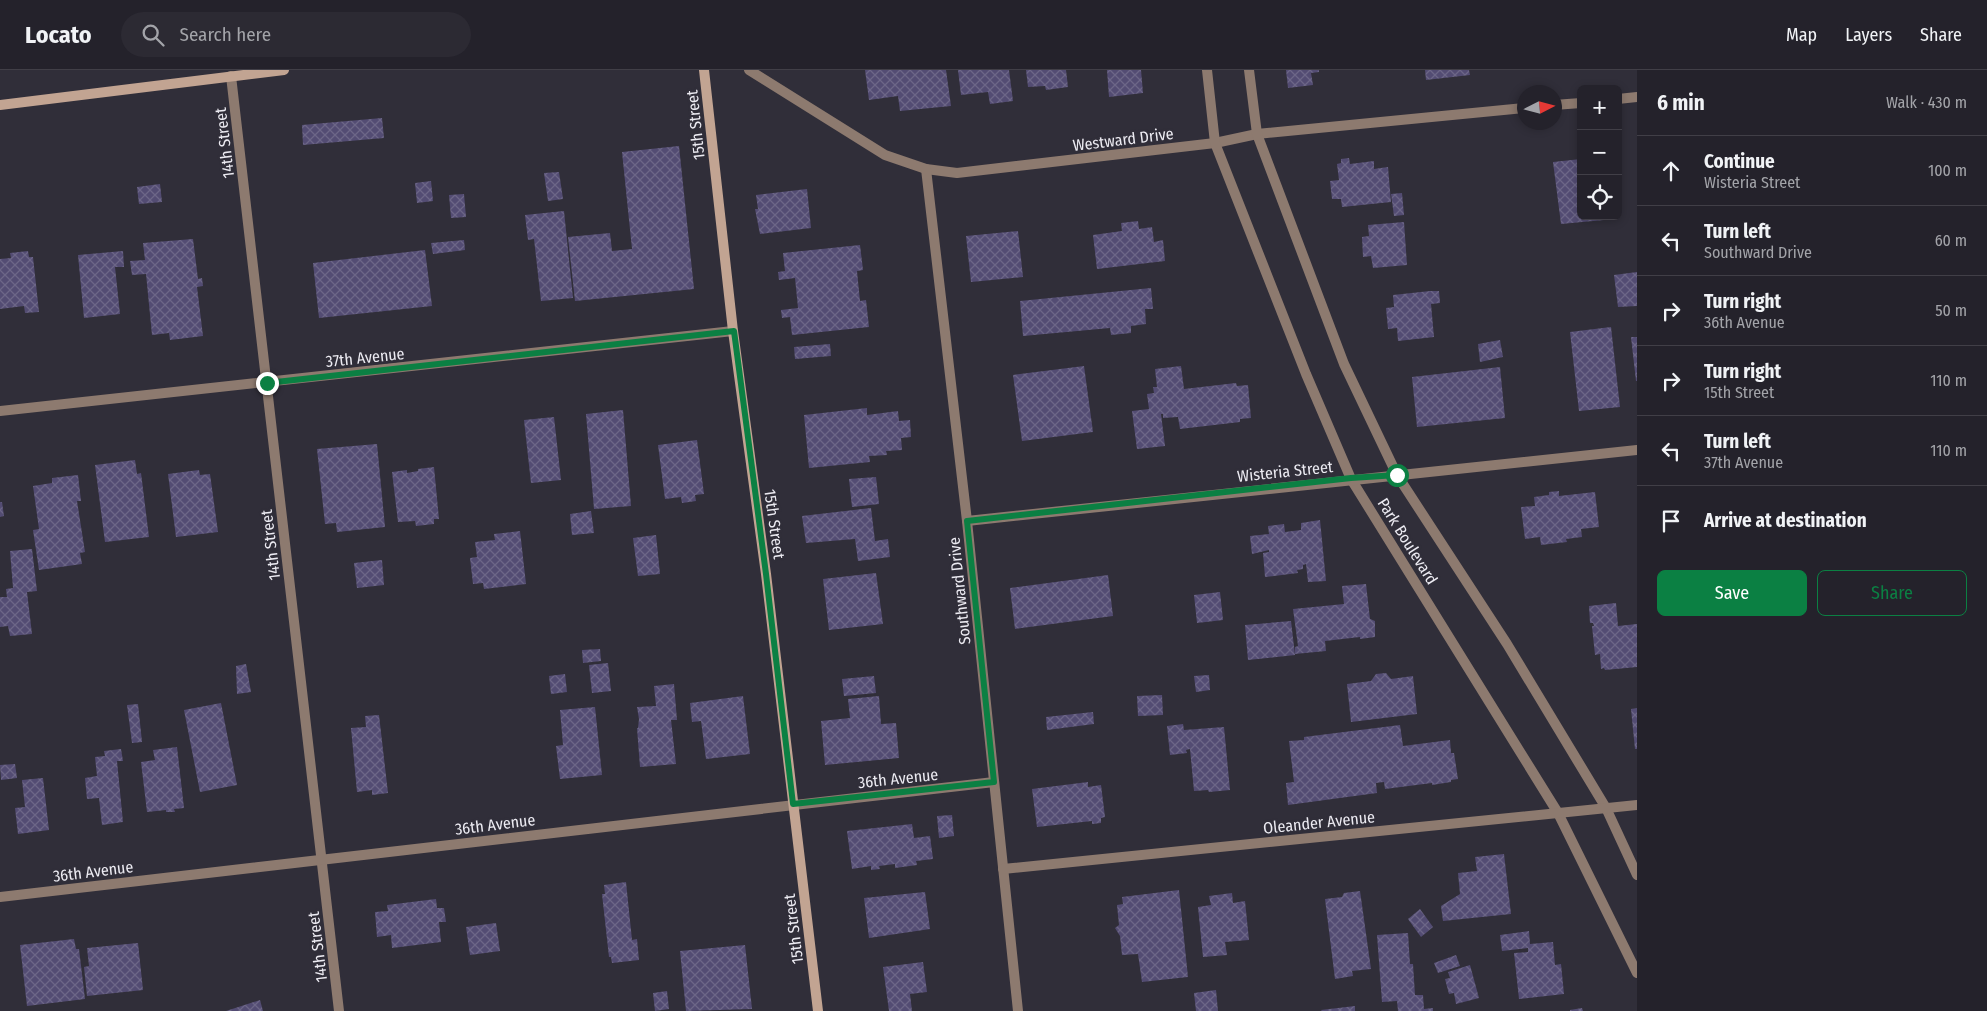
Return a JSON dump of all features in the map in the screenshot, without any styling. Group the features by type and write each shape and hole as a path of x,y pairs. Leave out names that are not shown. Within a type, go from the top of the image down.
{"main road":[{"path":"0,105 284,70"},
{"name":"15th Street","path":"704,70 734,331 766,574 818,1011"}],"street":[{"name":"Westward Drive","path":"749,70 885,155 926,169 957,173 1215,143 1257,134 1517,109"},
{"name":"Park Boulevard","path":"1207,70 1215,143 1306,374 1351,478 1558,813 1637,973"},
{"name":"Park Boulevard","path":"1249,70 1257,134 1344,364 1397,475 1507,644 1606,808 1637,875"},
{"name":"14th Street","path":"231,76 340,1011"},
{"path":"1622,99 1637,98"},
{"path":"1562,104 1577,103"},
{"name":"Southward Drive","path":"926,169 967,521 1018,1011"},
{"name":"37th Avenue","path":"0,411 734,331"},
{"name":"Wisteria Street","path":"967,521 1351,478 1637,450"},
{"name":"36th Avenue","path":"0,897 994,782"},
{"name":"Oleander Avenue","path":"1003,869 1637,805"}],"building":[{"path":"865,70 946,70 951,106 900,111 898,96 869,100"},
{"path":"958,70 1009,70 1013,101 990,104 988,92 961,95"},
{"path":"1026,70 1066,70 1068,87 1046,90 1045,86 1028,87"},
{"path":"1107,70 1141,70 1143,93 1109,97"},
{"path":"1286,70 1319,70 1319,72 1311,73 1313,85 1288,88"},
{"path":"1425,70 1469,70 1470,75 1426,80"},
{"path":"382,118 384,138 303,145 302,125"},
{"path":"679,146 694,289 575,301 568,237 610,233 612,251 632,249 622,152"},
{"path":"1349,158 1350,164 1374,161 1374,169 1388,167 1391,202 1342,207 1341,199 1332,199 1330,181 1339,180 1337,164 1341,163 1341,159"},
{"path":"1577,159 1577,220 1604,220 1561,224 1553,162"},
{"path":"559,172 563,199 548,201 544,173"},
{"path":"431,181 433,201 417,203 415,183"},
{"path":"160,184 162,202 139,204 137,187"},
{"path":"807,189 811,228 760,234 755,209 758,209 756,195"},
{"path":"1402,193 1404,215 1394,216 1391,194"},
{"path":"464,194 466,217 451,218 449,195"},
{"path":"564,211 573,298 541,301 534,239 528,240 525,215"},
{"path":"1138,221 1139,229 1152,227 1154,242 1163,240 1165,261 1097,269 1093,235 1122,231 1121,223"},
{"path":"1404,222 1407,265 1373,268 1371,256 1363,257 1362,237 1369,236 1368,225"},
{"path":"1018,231 1023,277 971,282 966,236"},
{"path":"193,239 198,279 202,278 203,286 197,287 203,336 170,340 169,333 152,335 146,274 132,275 130,261 145,260 143,243"},
{"path":"464,240 465,250 433,254 431,243"},
{"path":"860,245 863,270 857,271 860,301 866,300 869,327 792,335 790,317 782,318 781,310 798,308 795,278 779,280 778,272 785,271 783,253"},
{"path":"425,250 432,306 319,318 313,263"},
{"path":"28,251 29,257 33,257 39,312 25,313 24,306 0,309 0,259 11,258 10,253"},
{"path":"123,251 124,267 115,267 120,314 84,318 78,255"},
{"path":"1637,272 1637,306 1618,307 1614,275"},
{"path":"1151,288 1153,309 1145,309 1146,324 1131,326 1131,333 1111,335 1110,328 1023,336 1020,301"},
{"path":"1439,291 1440,303 1431,304 1434,337 1398,341 1397,328 1388,329 1386,308 1394,307 1393,295"},
{"path":"1611,327 1620,407 1579,411 1570,332"},
{"path":"1631,337 1637,337 1637,381 1636,381"},
{"path":"1500,340 1503,357 1480,362 1478,344"},
{"path":"830,344 831,356 795,359 794,347"},
{"path":"1084,366 1093,432 1022,441 1013,375"},
{"path":"1181,366 1184,389 1236,383 1237,386 1248,385 1251,418 1240,419 1240,422 1180,429 1178,417 1163,418 1163,414 1161,414 1165,446 1137,449 1132,411 1149,409 1147,394 1154,393 1153,387 1157,387 1155,369"},
{"path":"1500,367 1505,418 1417,427 1412,377"},
{"path":"867,408 867,415 898,411 899,421 910,420 911,437 901,438 902,450 886,451 887,455 869,456 870,462 809,468 804,415"},
{"path":"623,410 631,506 594,509 586,414"},
{"path":"554,417 561,480 531,483 524,420"},
{"path":"697,440 704,494 695,495 696,501 682,503 681,497 665,499 658,445"},
{"path":"377,444 385,527 337,532 336,523 325,524 317,449"},
{"path":"135,460 137,474 141,473 149,537 105,542 95,465"},
{"path":"434,467 439,519 434,519 434,524 416,526 415,521 398,522 392,472 407,470 407,473 418,471 418,469"},
{"path":"199,470 200,475 210,474 218,532 176,537 168,474"},
{"path":"78,475 81,501 77,501 85,552 80,553 82,564 39,570 33,530 39,529 33,486 52,483 52,478"},
{"path":"876,477 879,504 852,507 849,479"},
{"path":"1559,491 1559,496 1595,492 1599,527 1581,529 1582,537 1566,539 1567,542 1541,545 1540,537 1525,539 1521,507 1535,506 1534,497 1549,495 1549,492"},
{"path":"0,502 2,502 4,516 0,517"},
{"path":"871,508 875,541 888,539 890,557 858,561 855,539 806,543 802,516"},
{"path":"591,511 594,533 572,535 570,514"},
{"path":"1320,520 1326,581 1308,582 1306,564 1303,565 1303,569 1297,570 1298,573 1265,577 1263,553 1269,552 1269,550 1252,554 1250,536 1269,534 1268,526 1284,524 1285,532 1301,530 1301,523"},
{"path":"520,531 526,584 484,589 483,583 473,584 470,558 477,557 475,542 495,540 494,534"},
{"path":"656,535 660,574 638,576 633,538"},
{"path":"32,549 37,591 27,592 32,634 10,636 8,626 0,627 0,597 7,597 6,589 13,588 10,551"},
{"path":"382,560 384,585 357,588 354,563"},
{"path":"876,573 883,624 829,630 823,579"},
{"path":"1108,575 1113,616 1015,629 1010,588"},
{"path":"1366,584 1370,619 1375,621 1375,637 1325,641 1326,651 1295,654 1295,647 1298,646 1293,609 1344,604 1342,586"},
{"path":"1220,592 1223,620 1197,623 1194,595"},
{"path":"1616,603 1618,626 1637,624 1637,667 1605,670 1604,668 1601,669 1600,654 1595,655 1592,626 1594,626 1593,623 1590,623 1589,606"},
{"path":"1291,621 1295,655 1248,660 1245,625"},
{"path":"600,649 601,661 583,663 582,650"},
{"path":"608,663 611,691 592,693 589,665"},
{"path":"246,664 251,692 237,694 236,666"},
{"path":"1386,673 1391,679 1413,676 1417,714 1351,722 1347,684 1371,681 1376,674"},
{"path":"565,674 567,692 551,694 549,676"},
{"path":"1209,675 1210,690 1196,692 1194,676"},
{"path":"874,676 876,693 844,696 842,679"},
{"path":"674,684 677,720 671,720 676,764 640,767 637,707 656,706 654,686"},
{"path":"1162,695 1163,715 1138,716 1137,696"},
{"path":"743,696 750,754 706,759 701,721 692,722 690,703"},
{"path":"879,696 881,724 896,723 899,758 825,765 821,721 850,718 848,699"},
{"path":"221,703 237,785 200,792 184,710"},
{"path":"138,704 142,742 132,743 127,705"},
{"path":"595,707 602,775 560,779 556,746 563,745 560,710"},
{"path":"1637,708 1637,749 1635,749 1631,709"},
{"path":"1093,712 1094,724 1047,730 1046,717"},
{"path":"379,715 388,793 372,795 372,790 357,792 351,728 366,727 365,716"},
{"path":"1183,724 1184,730 1224,727 1230,790 1194,791 1190,749 1186,750 1187,753 1170,755 1167,726"},
{"path":"1400,725 1403,746 1450,740 1451,753 1454,753 1458,779 1432,785 1432,783 1385,789 1384,782 1376,783 1377,793 1288,805 1286,783 1294,782 1289,741 1304,740 1304,737"},
{"path":"177,747 184,808 174,809 175,812 166,812 166,810 147,812 141,762 155,760 153,750"},
{"path":"121,749 123,761 117,761 123,822 102,825 99,798 87,799 85,778 97,776 95,757 105,756 104,751"},
{"path":"15,764 17,778 1,780 0,765"},
{"path":"43,778 49,830 18,834 15,808 25,807 22,780"},
{"path":"1088,782 1088,787 1101,785 1105,817 1101,818 1101,823 1092,824 1092,821 1037,827 1032,789"},
{"path":"952,815 954,836 939,838 937,816"},
{"path":"912,824 914,838 930,836 933,859 916,861 917,865 895,868 895,864 879,866 880,869 871,870 871,866 852,869 847,831"},
{"path":"1504,854 1511,914 1443,921 1441,906 1460,894 1458,873 1477,871 1475,857"},
{"path":"626,882 632,940 637,939 639,960 612,963 611,957 609,957 602,894 605,894 604,885"},
{"path":"1179,890 1188,977 1142,982 1138,954 1122,955 1120,936 1115,928 1119,925 1117,905 1123,904 1122,897"},
{"path":"1360,891 1371,969 1352,971 1353,976 1335,979 1325,899 1342,897 1344,893"},
{"path":"925,892 930,929 869,938 864,898"},
{"path":"1232,893 1233,903 1245,901 1249,940 1225,942 1227,955 1203,957 1198,907 1211,905 1209,896"},
{"path":"436,899 437,908 444,908 446,922 439,922 441,942 392,948 391,935 377,937 375,912 388,911 387,905"},
{"path":"1420,909 1433,927 1421,937 1408,919"},
{"path":"496,923 500,951 470,955 466,927"},
{"path":"1529,931 1530,944 1553,942 1555,965 1561,964 1564,994 1519,999 1514,953 1528,952 1528,948 1502,951 1500,935"},
{"path":"1408,933 1415,995 1423,995 1424,1009 1433,1008 1433,1011 1398,1011 1397,1001 1382,1002 1377,935"},
{"path":"74,939 76,949 79,949 85,999 27,1006 20,945"},
{"path":"138,943 143,990 87,996 84,967 89,966 87,948"},
{"path":"745,945 752,1009 686,1011 680,951"},
{"path":"1456,955 1460,966 1438,973 1434,963"},
{"path":"923,962 927,992 910,994 912,1011 889,1011 883,967"},
{"path":"1470,965 1479,998 1456,1004 1454,993 1449,994 1445,979 1450,978 1448,972"},
{"path":"1216,990 1218,1011 1196,1011 1194,993"},
{"path":"667,991 669,1009 655,1011 653,993"},
{"path":"260,1000 263,1011 226,1011"},
{"path":"1355,1006 1355,1011 1321,1010"},
{"path":"1582,1008 1583,1011 1570,1011 1570,1010"}],"route":[{"path":"267,383 734,331 766,574 793,804 994,782 967,521 1351,478 1397,475"}]}
